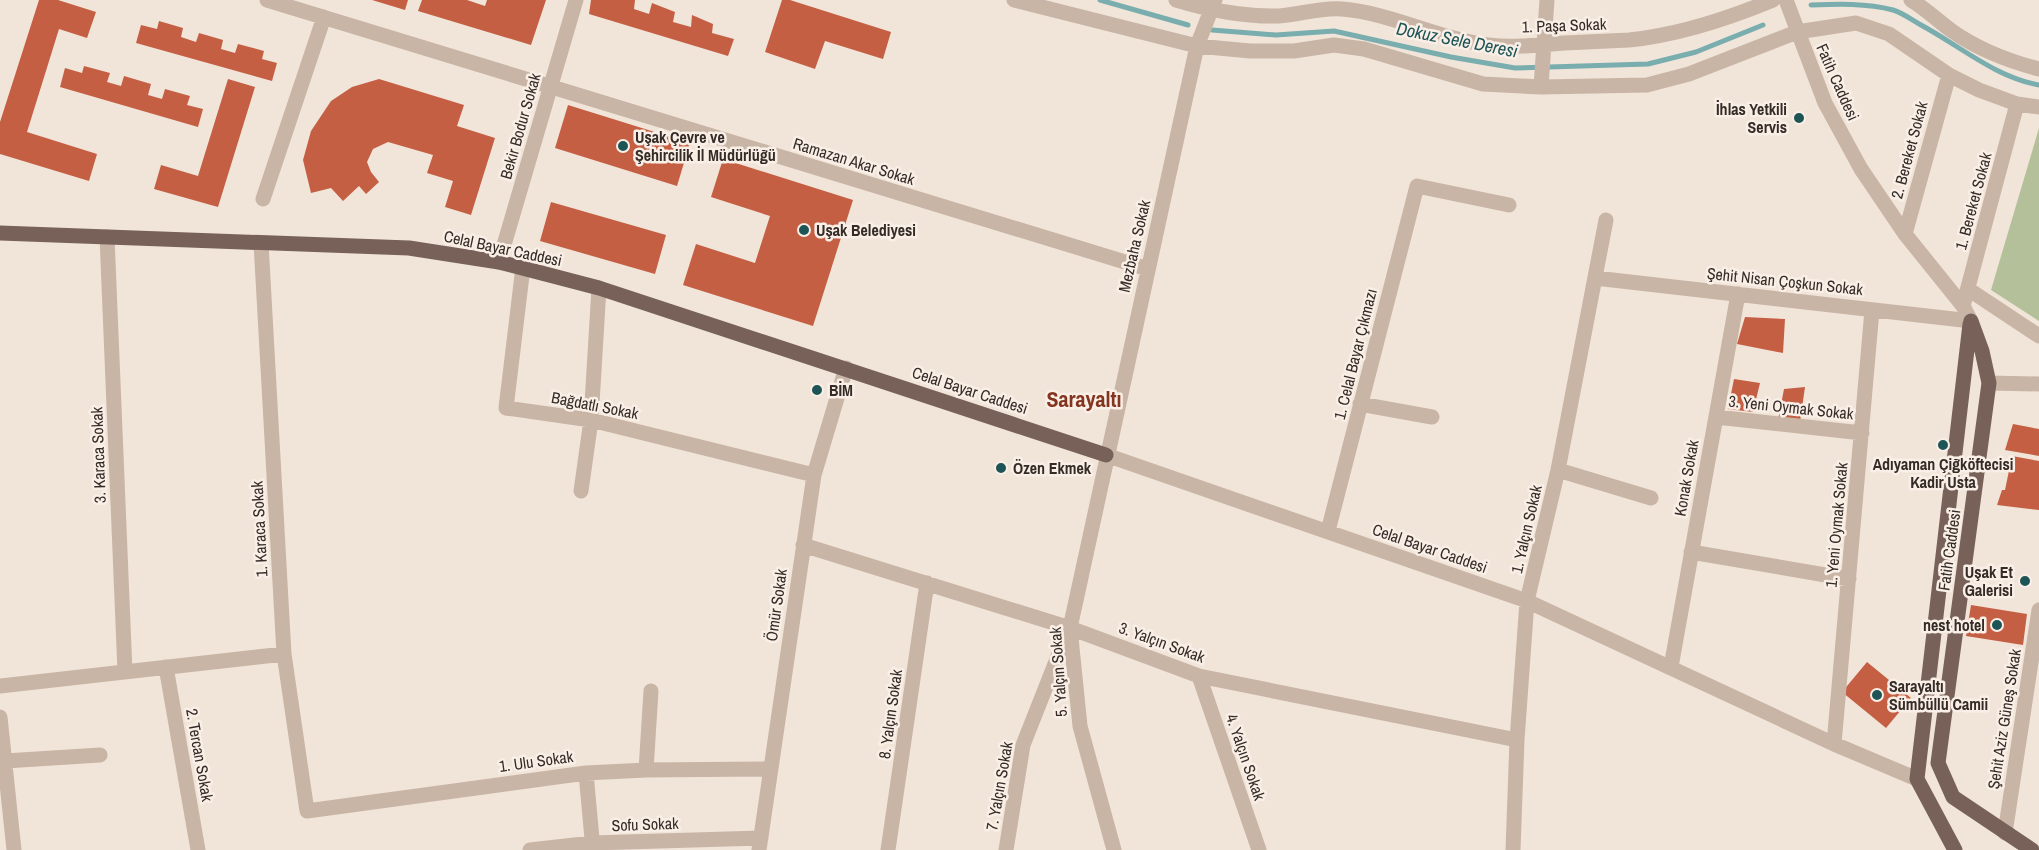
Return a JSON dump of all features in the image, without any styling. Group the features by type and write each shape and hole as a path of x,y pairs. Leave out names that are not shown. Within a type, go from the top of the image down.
{"main road":[{"name":"Celal Bayar Caddesi","path":"0,232 409,248 499,262 599,288 1106,455"},
{"name":"Fatih Caddesi","path":"1971,321 1982,351 1989,383 1938,763 1953,797 2032,850"},
{"name":"Fatih Caddesi","path":"1917,779 1971,321"},
{"path":"1917,779 1955,850"}],"street":[{"name":"Ramazan Akar Sokak","path":"267,0 1148,269"},
{"name":"Bekir Bodur Sokak","path":"499,262 576,0"},
{"path":"1014,0 1197,46 1250,51 1283,51 1334,45 1364,49 1484,84 1647,85 1689,74 1797,32 1856,23 1889,34 1949,75 1979,90 2017,104 2039,108"},
{"name":"1. Paşa Sokak","path":"1176,0 1213,5 1251,15 1279,16 1340,8 1379,15 1488,45 1544,51 1666,34 1728,18 1773,0"},
{"path":"1541,83 1547,0"},
{"name":"Fatih Caddesi","path":"1786,0 1825,103 1861,168 1905,234 1963,306 1971,321"},
{"path":"1911,0 1976,46 1998,57 2039,69"},
{"name":"Mezbaha Sokak","path":"1106,455 1197,46 1213,5"},
{"path":"263,200 324,17"},
{"name":"2. Bereket Sokak","path":"1905,234 1949,75"},
{"name":"1. Bereket Sokak","path":"1963,306 2017,104"},
{"name":"1. Celal Bayar Çıkmazı","path":"1328,531 1417,186 1509,205"},
{"name":"1. Yalçın Sokak","path":"1513,850 1517,740 1527,602 1558,470 1606,220"},
{"name":"3. Karaca Sokak","path":"107,237 125,672"},
{"name":"1. Karaca Sokak","path":"261,243 284,654 307,811"},
{"name":"Bağdatlı Sokak","path":"523,267 506,408 591,420 814,475"},
{"name":"Şehit Nisan Çoşkun Sokak","path":"1595,278 1971,321"},
{"path":"581,491 591,420 599,288"},
{"path":"1968,289 2039,336"},
{"name":"Konak Sokak","path":"1671,667 1738,294"},
{"name":"1. Yeni Oymak Sokak","path":"1834,744 1872,309"},
{"name":"Ömür Sokak","path":"760,844 814,475 846,368"},
{"path":"1989,383 2039,384"},
{"path":"1360,404 1432,417"},
{"name":"3. Yeni Oymak Sokak","path":"1716,417 1862,433"},
{"name":"Celal Bayar Caddesi","path":"1106,455 1527,602 1834,744 1917,779"},
{"name":"5. Yalçın Sokak","path":"1106,455 1070,628 1080,726 1114,850"},
{"path":"1558,470 1651,498"},
{"name":"3. Yalçın Sokak","path":"803,545 1070,628 1199,676 1517,740"},
{"path":"1691,552 1849,579"},
{"name":"8. Yalçın Sokak","path":"888,850 927,582"},
{"name":"Şehit Aziz Güneş Sokak","path":"2005,833 2039,610"},
{"name":"7. Yalçın Sokak","path":"1006,850 1023,745 1070,628"},
{"path":"0,686 284,654"},
{"name":"2. Tercan Sokak","path":"166,667 198,850"},
{"name":"4. Yalçın Sokak","path":"1199,676 1259,850"},
{"path":"646,770 651,691"},
{"path":"0,717 5,761 5,821 14,850"},
{"path":"5,761 100,755"},
{"name":"1. Ulu Sokak","path":"307,811 586,773 646,770 771,770"},
{"path":"586,773 592,847"},
{"name":"Sofu Sokak","path":"530,850 760,844"}],"green space":[{"path":"2039,128 2039,321 1991,290"}],"building":[{"path":"39,0 58,0 96,12 87,38 59,29 27,132 97,154 89,181 0,154 0,122"},
{"path":"372,0 408,0 405,10"},
{"path":"422,0 467,0 485,6 487,0 546,0 531,45 418,11"},
{"path":"591,0 635,0 634,9 649,14 652,3 675,12 673,22 691,27 692,15 713,24 712,33 734,39 728,56 589,14"},
{"path":"782,0 790,0 891,32 883,59 825,41 815,69 765,52"},
{"path":"159,21 183,28 181,37 196,42 199,33 223,40 221,49 235,53 238,44 264,51 262,59 277,63 272,81 136,43 141,25 157,29"},
{"path":"84,66 110,73 107,82 121,86 124,76 151,84 148,95 162,99 165,89 190,96 187,105 203,109 198,127 60,87 65,68 82,73"},
{"path":"228,79 255,87 218,207 154,189 161,165 198,176"},
{"path":"379,79 464,105 457,126 495,138 471,215 445,207 453,181 427,173 433,155 388,142 373,149 367,162 379,182 366,194 359,186 343,201 331,188 311,193 303,160 311,131 331,101 352,87"},
{"name":"Uşak Çevre ve Şehircilik İl Müdürlüğü","path":"568,105 690,143 677,186 555,148"},
{"name":"Uşak Belediyesi","path":"723,159 853,200 813,326 683,285 696,244 755,263 770,216 711,197"},
{"path":"551,202 666,235 655,274 540,241"},
{"path":"1745,317 1785,319 1783,353 1737,344"},
{"path":"1734,379 1760,383 1753,412 1728,409"},
{"path":"1805,387 1800,422 1778,420 1784,389"},
{"path":"2013,424 2039,429 2039,456 2005,450"},
{"path":"2012,456 2039,461 2039,510 1997,505 2002,490 2005,490"},
{"name":"nest hotel","path":"1971,605 2027,614 2023,645 1966,636"},
{"name":"Sarayaltı Sümbüllü Camii","path":"1867,662 1911,698 1886,728 1842,692"}],"waterway":[{"name":"Dokuz Sele Deresi","path":"1100,0 1188,25"},
{"name":"Dokuz Sele Deresi","path":"1811,5 1862,5 1893,10 1993,68 2039,85"},
{"name":"Dokuz Sele Deresi","path":"1212,30 1276,35 1334,31 1451,57 1515,68 1648,64 1696,52 1763,25"}],"place":[{"name":"İhlas Yetkili Servis","path":"1799,118"},
{"name":"Uşak Çevre ve Şehircilik İl Müdürlüğü","path":"623,146"},
{"name":"Uşak Belediyesi","path":"804,230"},
{"name":"BİM","path":"817,390"},
{"name":"Adıyaman Çiğköftecisi Kadir Usta","path":"1943,445"},
{"name":"Özen Ekmek","path":"1001,468"},
{"name":"Uşak Et Galerisi","path":"2025,581"},
{"name":"nest hotel","path":"1997,625"},
{"name":"Sarayaltı Sümbüllü Camii","path":"1877,695"}],"district":[{"name":"Sarayaltı","path":"1084,399"}]}
